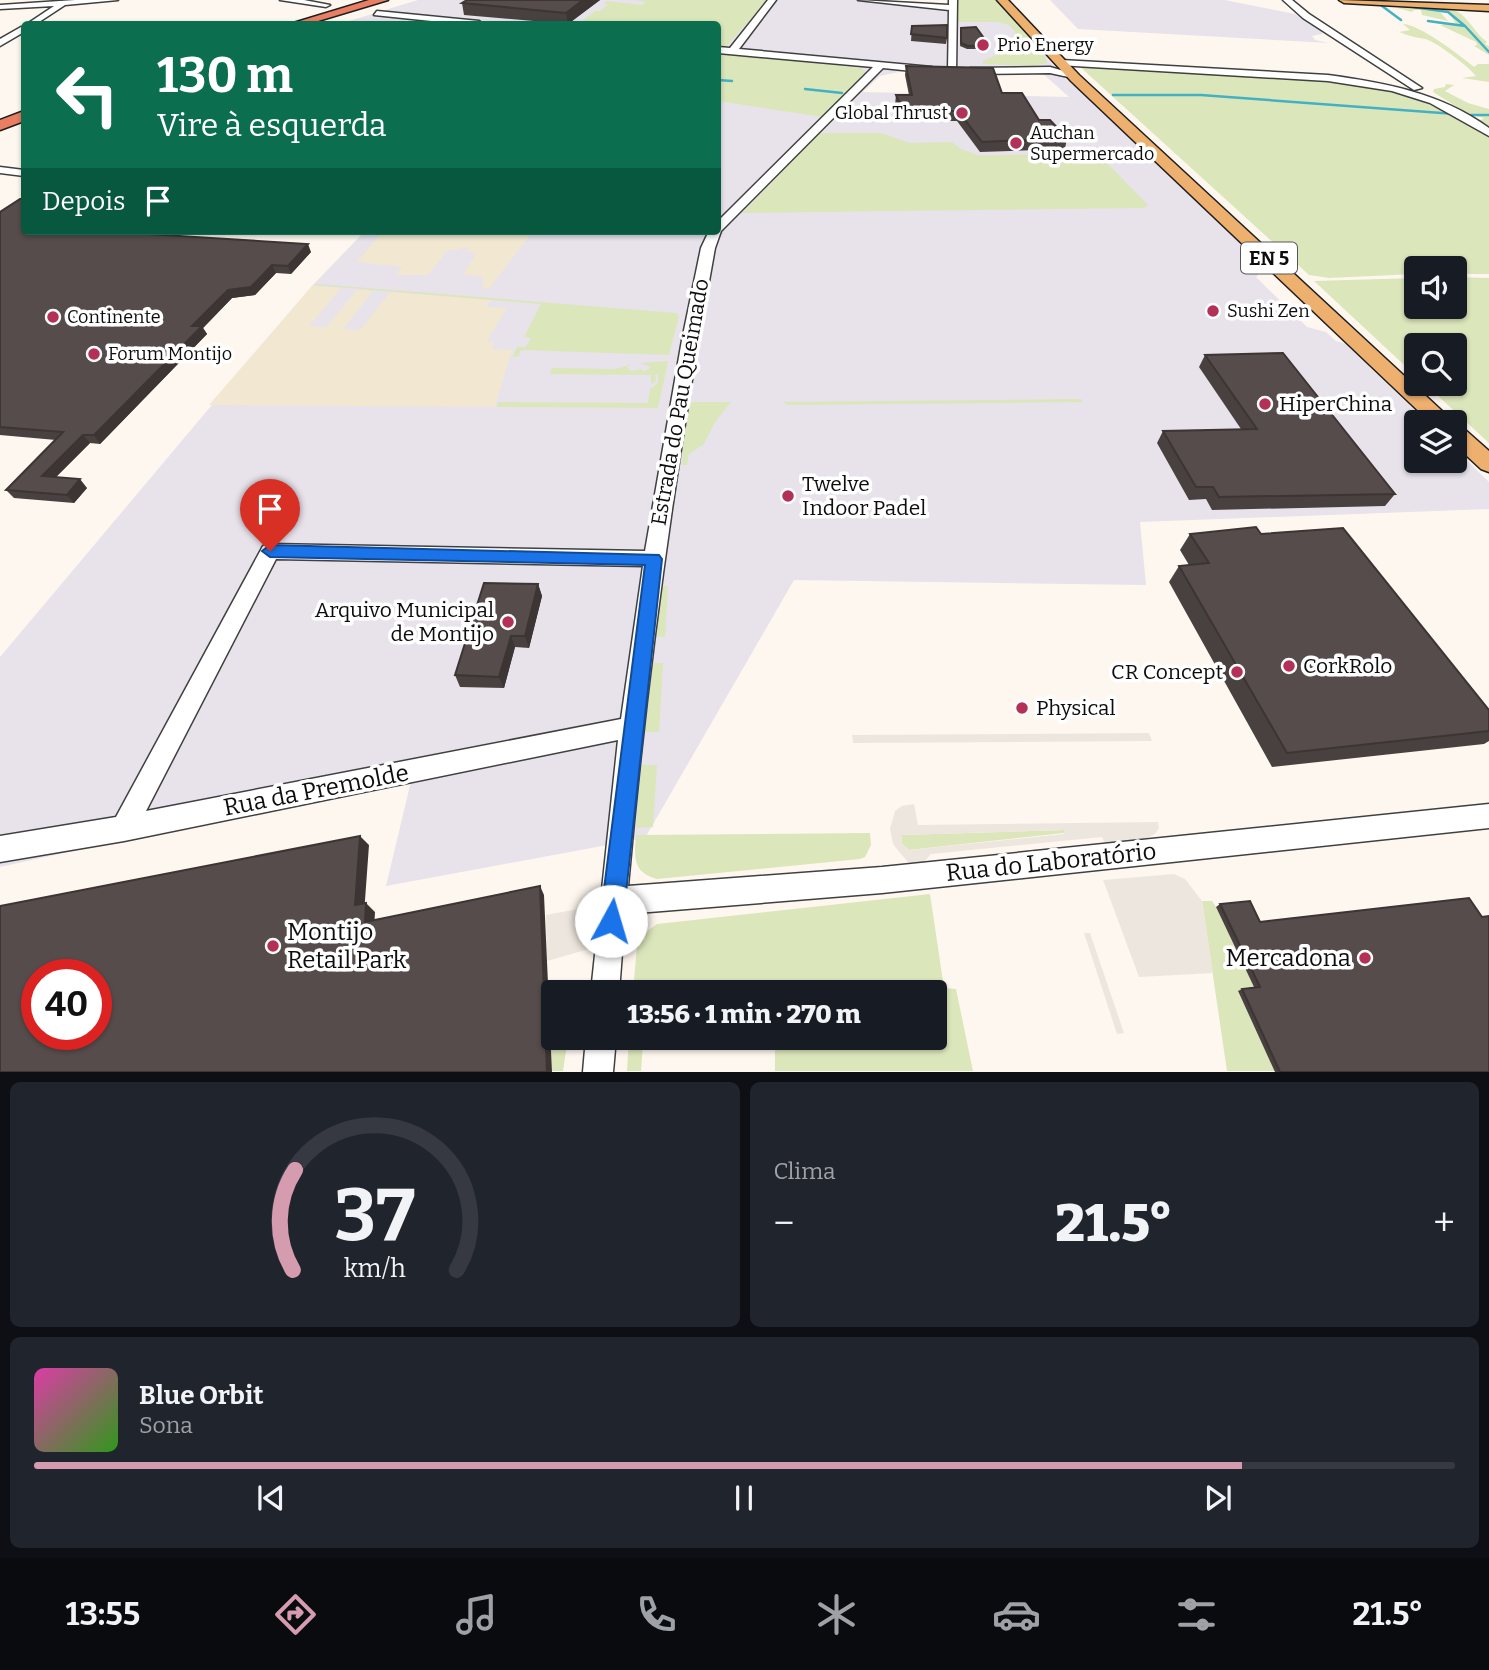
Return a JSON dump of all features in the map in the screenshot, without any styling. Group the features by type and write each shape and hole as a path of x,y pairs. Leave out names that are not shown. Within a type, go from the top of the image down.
{"highway":[{"path":"307,21 382,0"},
{"path":"325,21 400,0"},
{"path":"0,117 21,110"},
{"path":"0,125 21,117"}],"main road":[{"name":"EN 5","path":"1004,0 1073,75 1430,410"},
{"path":"1344,0 1489,4"},
{"path":"1467,444 1489,464"}],"street":[{"path":"0,9 114,0"},
{"path":"284,0 326,5"},
{"path":"732,52 772,0"},
{"path":"862,0 953,4 953,71"},
{"path":"1293,2 1306,16 1433,98 1462,112 1489,133"},
{"path":"36,21 62,4"},
{"path":"377,13 451,21"},
{"path":"0,44 21,31"},
{"path":"721,50 880,67 953,71 1053,70 1073,75"},
{"path":"1022,70 1048,67 1059,61 1328,78 1368,83 1433,98"},
{"name":"Estrada do Pau Queimado","path":"721,224 880,67"},
{"path":"0,170 21,173"},
{"name":"Estrada do Pau Queimado","path":"606,980 632,727 654,559 680,384 708,248 713,235"},
{"path":"124,828 270,551 654,559"},
{"name":"Rua da Premolde","path":"0,849 124,828 632,727"},
{"name":"Rua do Laboratório","path":"613,901 882,880 1489,816"},
{"path":"598,1072 600,1050"}],"shaded area":[{"path":"418,0 883,0 1001,8 1069,82 1087,95 1255,258 1254,262 1262,271 1256,277 1307,327 1326,332 1336,341 1346,344 1415,410 1404,410 1404,473 1467,473 1467,461 1489,482 1489,509 1140,522 1146,585 794,580 645,838 386,886 412,777 0,867 0,657 312,286 361,235 721,235 721,21 349,21","holes":["903,71 1042,73 1069,97 863,92 880,76"]},
{"path":"1050,0 1225,0 1295,14 1322,31 1322,34 1312,36 1315,40 1329,43 1078,29"},
{"path":"380,235 530,235 489,289 483,287 483,277 464,274 476,253 466,252 469,247 447,251 428,275 395,275 402,267 357,262"},
{"path":"312,286 341,288 309,326 326,327 357,290 373,291 343,329 360,330 390,292 490,300 487,307 507,308 487,341 494,342 492,349 512,350 495,407 209,405"},
{"path":"1149,733 1152,741 853,743 852,735"},
{"path":"914,804 918,825 1158,822 1159,828 1155,834 1138,842 1106,846 1102,837 931,854 921,865 908,862 893,844 890,829 895,811 902,806","holes":["1064,830 1064,834 909,850 902,844 901,835"]},
{"path":"1174,874 1185,879 1202,901 1213,973 1139,977 1103,880"},
{"path":"589,907 594,914 589,949 547,961 546,915"},
{"path":"1084,933 1090,933 1124,1033 1117,1034"}],"green space":[{"path":"634,0 767,0 727,46 721,47 721,21 582,21 608,5 604,3 607,1 642,5 646,2"},
{"path":"956,0 996,0 1045,55 1047,63 1033,66 983,64 983,61 1006,51 1005,48 1011,45 1006,40 1017,34 1009,25 998,22 958,22"},
{"path":"1443,7 1461,14 1487,42 1485,44 1489,46 1489,55 1474,46 1477,45 1476,42 1440,25 1445,25 1425,21 1456,24 1449,13 1439,11 1448,21 1422,15 1421,10 1412,12 1397,8"},
{"path":"1403,24 1429,35 1474,67 1478,64 1489,64 1489,82 1462,78 1476,76 1437,45 1399,32 1410,30"},
{"path":"721,51 861,68 866,72 822,117 721,101"},
{"path":"1079,66 1327,79 1397,92 1463,118 1489,138 1489,274 1467,274 1467,256 1404,256 1404,275 1329,278 1309,275"},
{"path":"1446,84 1454,85 1445,91 1468,103 1489,109 1489,129 1479,121 1484,118 1468,114 1433,92"},
{"path":"820,133 881,133 910,143 952,142 961,149 978,155 1108,154 1106,162 1148,205 1144,208 742,213"},
{"path":"1467,277 1489,278 1489,443 1467,423 1467,410 1453,410 1438,396 1467,396 1467,333 1404,333 1404,365 1314,281 1404,278 1404,319 1467,319"},
{"path":"313,285 677,313 679,316 669,355 524,350 520,351 519,356 512,357 517,347 526,347 531,338 524,337 541,304"},
{"path":"668,361 658,408 497,407 498,402 648,403 650,389 658,383 658,374 655,375 656,381 651,384 651,375 550,374 552,368 616,369 631,364 627,367 630,371 642,369 644,372 651,367 640,363"},
{"path":"1081,399 1083,402 788,405 783,402"},
{"path":"693,402 731,402 715,422 704,444 689,454 687,465 682,465 686,406"},
{"path":"655,586 668,586 665,637 651,636"},
{"path":"649,663 663,663 659,732 644,732"},
{"path":"640,765 657,765 653,827 636,828"},
{"path":"1064,830 1064,833 909,850 902,844 901,835"},
{"path":"870,833 871,845 865,857 860,859 657,879 643,873 635,857 636,835"},
{"path":"930,894 943,980 634,980 637,946 643,934 657,924"},
{"path":"1202,901 1212,901 1216,907 1255,989 1238,992 1275,1071 1227,1071"},
{"path":"947,988 956,989 973,1071 775,1071 775,1050 947,1050"},
{"path":"551,1050 566,1050 563,1071 552,1071"},
{"path":"628,1050 643,1050 641,1071 627,1071"}],"building":[{"path":"467,0 583,0 566,13 462,3"},
{"path":"947,25 947,38 911,34 912,26"},
{"path":"976,27 989,45 968,46 961,43 961,28"},
{"path":"906,66 993,68 1002,93 1022,93 1039,120 1050,120 1067,138 982,142 958,111 903,111 896,95 912,95"},
{"name":"Forum Montijo","path":"21,199 21,235 163,235 308,244 288,266 272,265 251,287 228,290 192,326 202,326 94,435 83,435 42,476 80,479 67,495 6,490 63,432 0,427 0,212"},
{"name":"HiperChina","path":"1283,353 1395,494 1219,497 1213,487 1196,487 1163,431 1257,429 1205,355"},
{"path":"1256,527 1261,534 1343,528 1489,710 1489,731 1287,753 1179,566 1209,563 1190,534"},
{"name":"Arquivo Municipal de Montijo","path":"484,583 538,584 525,636 511,636 499,677 455,675"},
{"name":"Montijo Retail Park","path":"360,836 355,905 366,903 365,922 540,886 544,980 541,980 541,1050 546,1050 547,1072 0,1072 0,906"},
{"name":"Mercadona","path":"1469,898 1482,917 1489,916 1489,1072 1280,1072 1242,989 1260,987 1220,904 1250,901 1260,922"}],"waterway":[{"path":"1378,3 1401,20"},
{"path":"1413,7 1448,12 1465,26"},
{"path":"1428,21 1465,26"},
{"path":"1465,26 1489,52"},
{"path":"721,80 732,81"},
{"path":"805,89 842,93"},
{"path":"1113,95 1201,95 1455,114"},
{"path":"1471,115 1489,115"}],"place":[{"name":"Prio Energy","path":"983,45"},
{"name":"Global Thrust","path":"962,113"},
{"name":"Auchan Supermercado","path":"1016,143"},
{"name":"Sushi Zen","path":"1213,311"},
{"name":"Continente","path":"53,317"},
{"name":"Forum Montijo","path":"94,354"},
{"name":"HiperChina","path":"1265,404"},
{"name":"Twelve Indoor Padel","path":"788,496"},
{"name":"Arquivo Municipal de Montijo","path":"508,622"},
{"name":"CorkRolo","path":"1289,666"},
{"name":"CR Concept","path":"1237,672"},
{"name":"Physical","path":"1022,708"},
{"name":"Montijo Retail Park","path":"273,946"},
{"name":"Mercadona","path":"1365,958"}],"route":[{"path":"270,551 654,559 611,921"}]}
